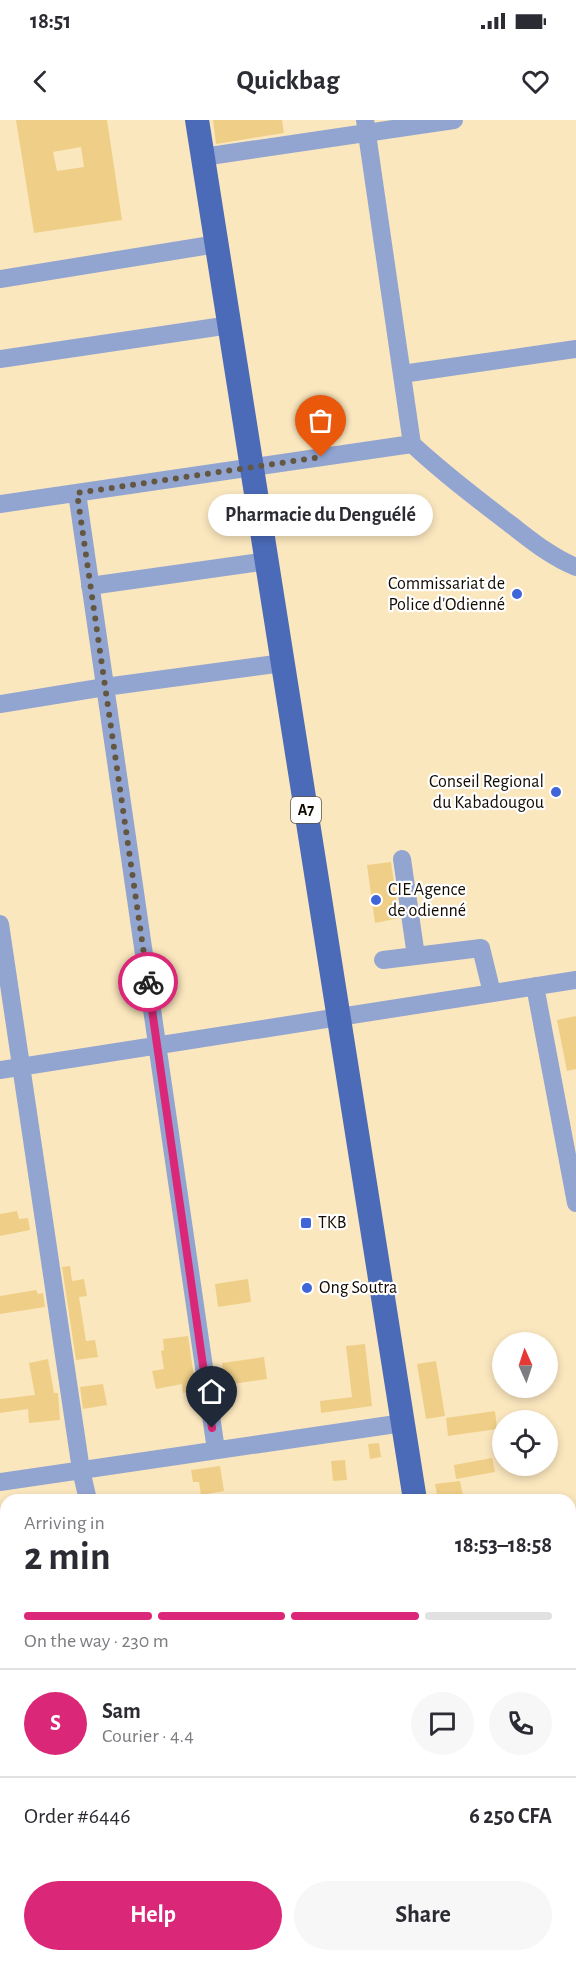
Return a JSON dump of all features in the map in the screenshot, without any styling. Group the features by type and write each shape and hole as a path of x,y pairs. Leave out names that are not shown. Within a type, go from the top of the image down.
{"main road":[{"name":"A7","path":"198,120 414,1494"}],"street":[{"path":"203,157 365,126 454,120"},
{"path":"365,126 412,444 465,490 558,560 576,567"},
{"path":"0,279 217,244"},
{"path":"0,359 230,325"},
{"path":"402,374 576,349"},
{"path":"0,504 412,444"},
{"path":"77,493 216,1450"},
{"path":"90,586 267,561"},
{"path":"0,704 283,663"},
{"path":"402,859 416,956"},
{"path":"0,924 3,964 87,1494"},
{"path":"383,960 481,948 492,993"},
{"path":"0,1070 576,980"},
{"path":"534,986 576,1203"},
{"path":"0,1482 403,1423"}],"building":[{"path":"16,120 107,120 122,220 34,233","holes":["81,147 84,167 57,171 53,152"]},
{"path":"213,120 282,120 284,133 216,144"},
{"path":"391,862 399,918 375,923 367,865"},
{"path":"576,1016 576,1069 567,1071 557,1020"},
{"path":"17,1211 19,1219 28,1218 30,1230 0,1236 0,1214"},
{"path":"70,1266 72,1281 84,1279 87,1296 79,1297 86,1341 95,1340 98,1357 76,1360 62,1267"},
{"path":"248,1279 251,1302 218,1307 215,1284"},
{"path":"36,1290 38,1294 43,1293 45,1307 0,1314 0,1296"},
{"path":"188,1336 196,1390 183,1393 182,1384 156,1389 152,1371 164,1369 161,1351 164,1350 163,1339"},
{"path":"365,1344 372,1406 321,1413 320,1401 352,1397 346,1346"},
{"path":"264,1357 267,1379 225,1385 222,1363"},
{"path":"48,1359 54,1393 58,1393 60,1420 29,1423 28,1409 0,1413 0,1399 35,1395 29,1363"},
{"path":"436,1361 445,1416 426,1419 417,1364"},
{"path":"103,1384 107,1405 83,1409 80,1387"},
{"path":"492,1411 492,1430 448,1436 446,1418"},
{"path":"379,1443 381,1457 370,1459 368,1444"},
{"path":"492,1458 492,1473 456,1479 454,1465"},
{"path":"345,1460 347,1480 333,1481 331,1461"},
{"path":"220,1466 224,1491 201,1494 199,1482 193,1482 191,1470"},
{"path":"460,1481 463,1494 437,1494 435,1484"}],"way so far":[{"path":"148,982 77,493 321,457"}],"place":[{"name":"Pharmacie du Denguélé","path":"321,457"},
{"name":"Commissariat de Police d'Odienné","path":"517,594"},
{"name":"Conseil Regional du Kabadougou","path":"556,792"},
{"name":"CIE Agence de odienné","path":"376,900"},
{"name":"TKB","path":"306,1223"},
{"name":"Ong Soutra","path":"307,1288"}],"route":[{"path":"148,982 212,1428"}]}
